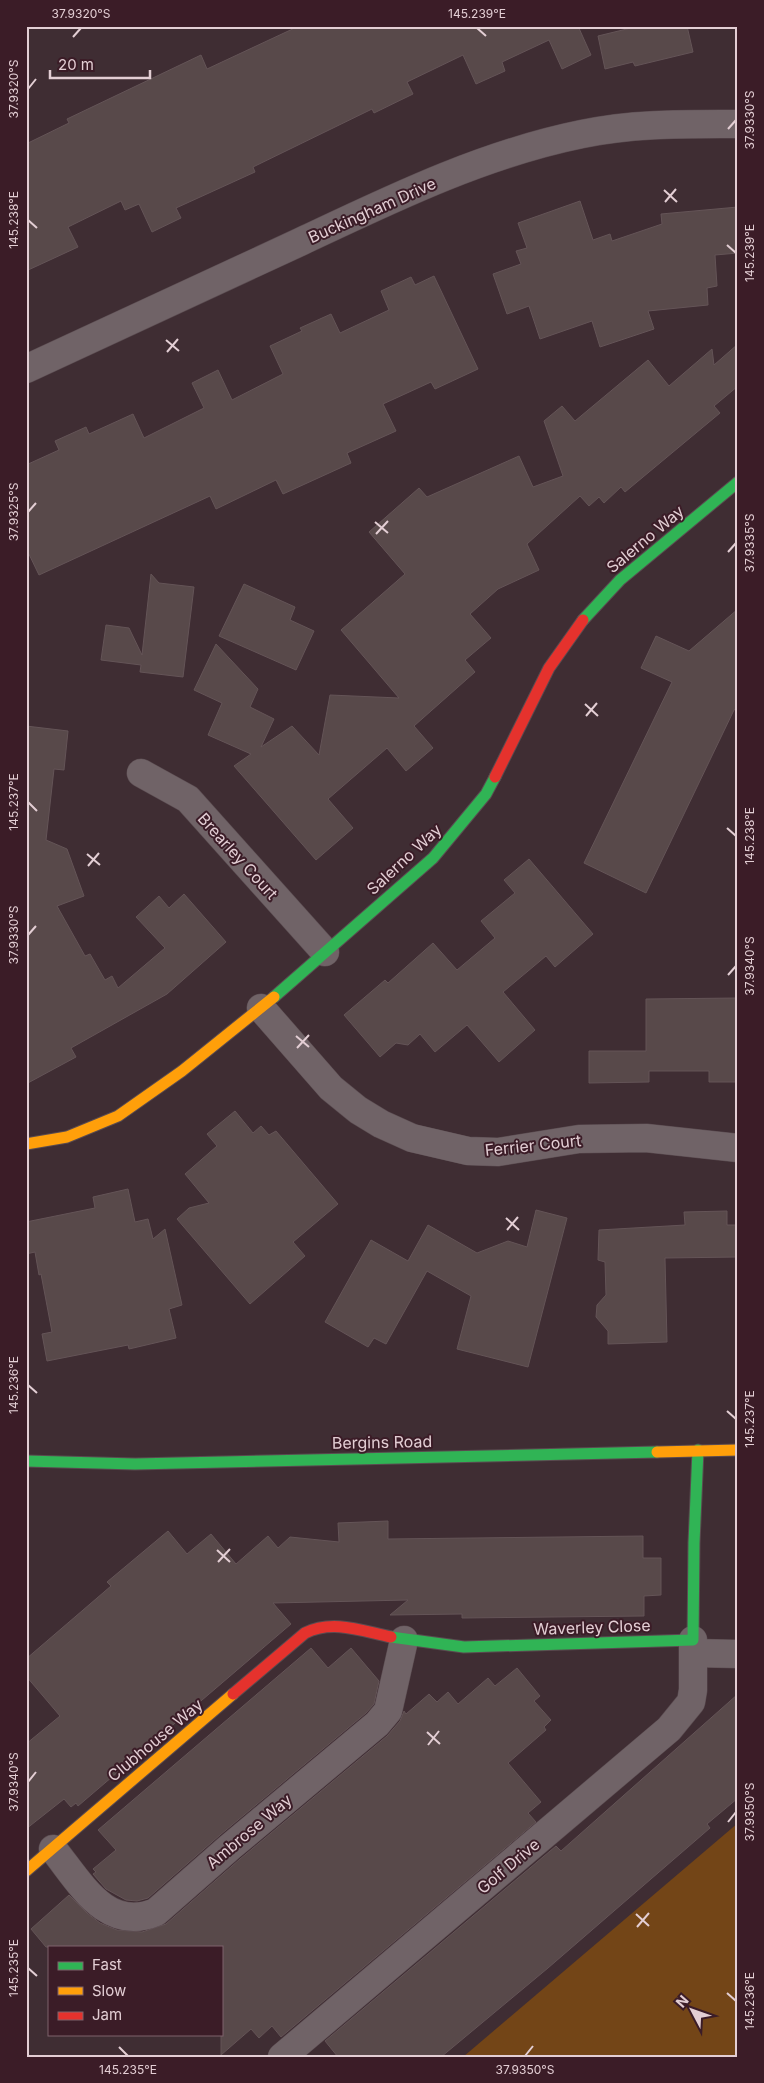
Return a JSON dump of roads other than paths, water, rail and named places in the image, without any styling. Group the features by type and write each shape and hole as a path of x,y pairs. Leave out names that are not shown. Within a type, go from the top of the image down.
{"street":[{"name":"Buckingham Drive","path":"26,369 363,212 448,176 517,150 583,134 662,124 738,124"},
{"name":"Salerno Way","path":"26,1144 67,1136 118,1116 182,1071 261,1008 434,858 486,794 549,668 572,633 595,605 620,580 738,482"},
{"name":"Brearley Court","path":"141,773 188,799 325,952"},
{"name":"Ferrier Court","path":"261,1008 338,1093 358,1110 381,1124 421,1140 468,1152 498,1152 578,1139 646,1138 738,1148"},
{"path":"698,1450 694,1543 694,1647 738,1654"},
{"name":"Bergins Road","path":"26,1461 135,1464 738,1450"},
{"name":"Waverley Close","path":"305,1633 315,1628 333,1625 404,1640 464,1647 694,1647"},
{"name":"Clubhouse Way","path":"26,1871 305,1633"},
{"name":"Ambrose Way","path":"53,1849 100,1905 114,1914 130,1918 144,1917 156,1912 230,1847 377,1724 388,1711 404,1640"},
{"name":"Golf Drive","path":"282,2057 669,1729 691,1702 694,1647"}]}
